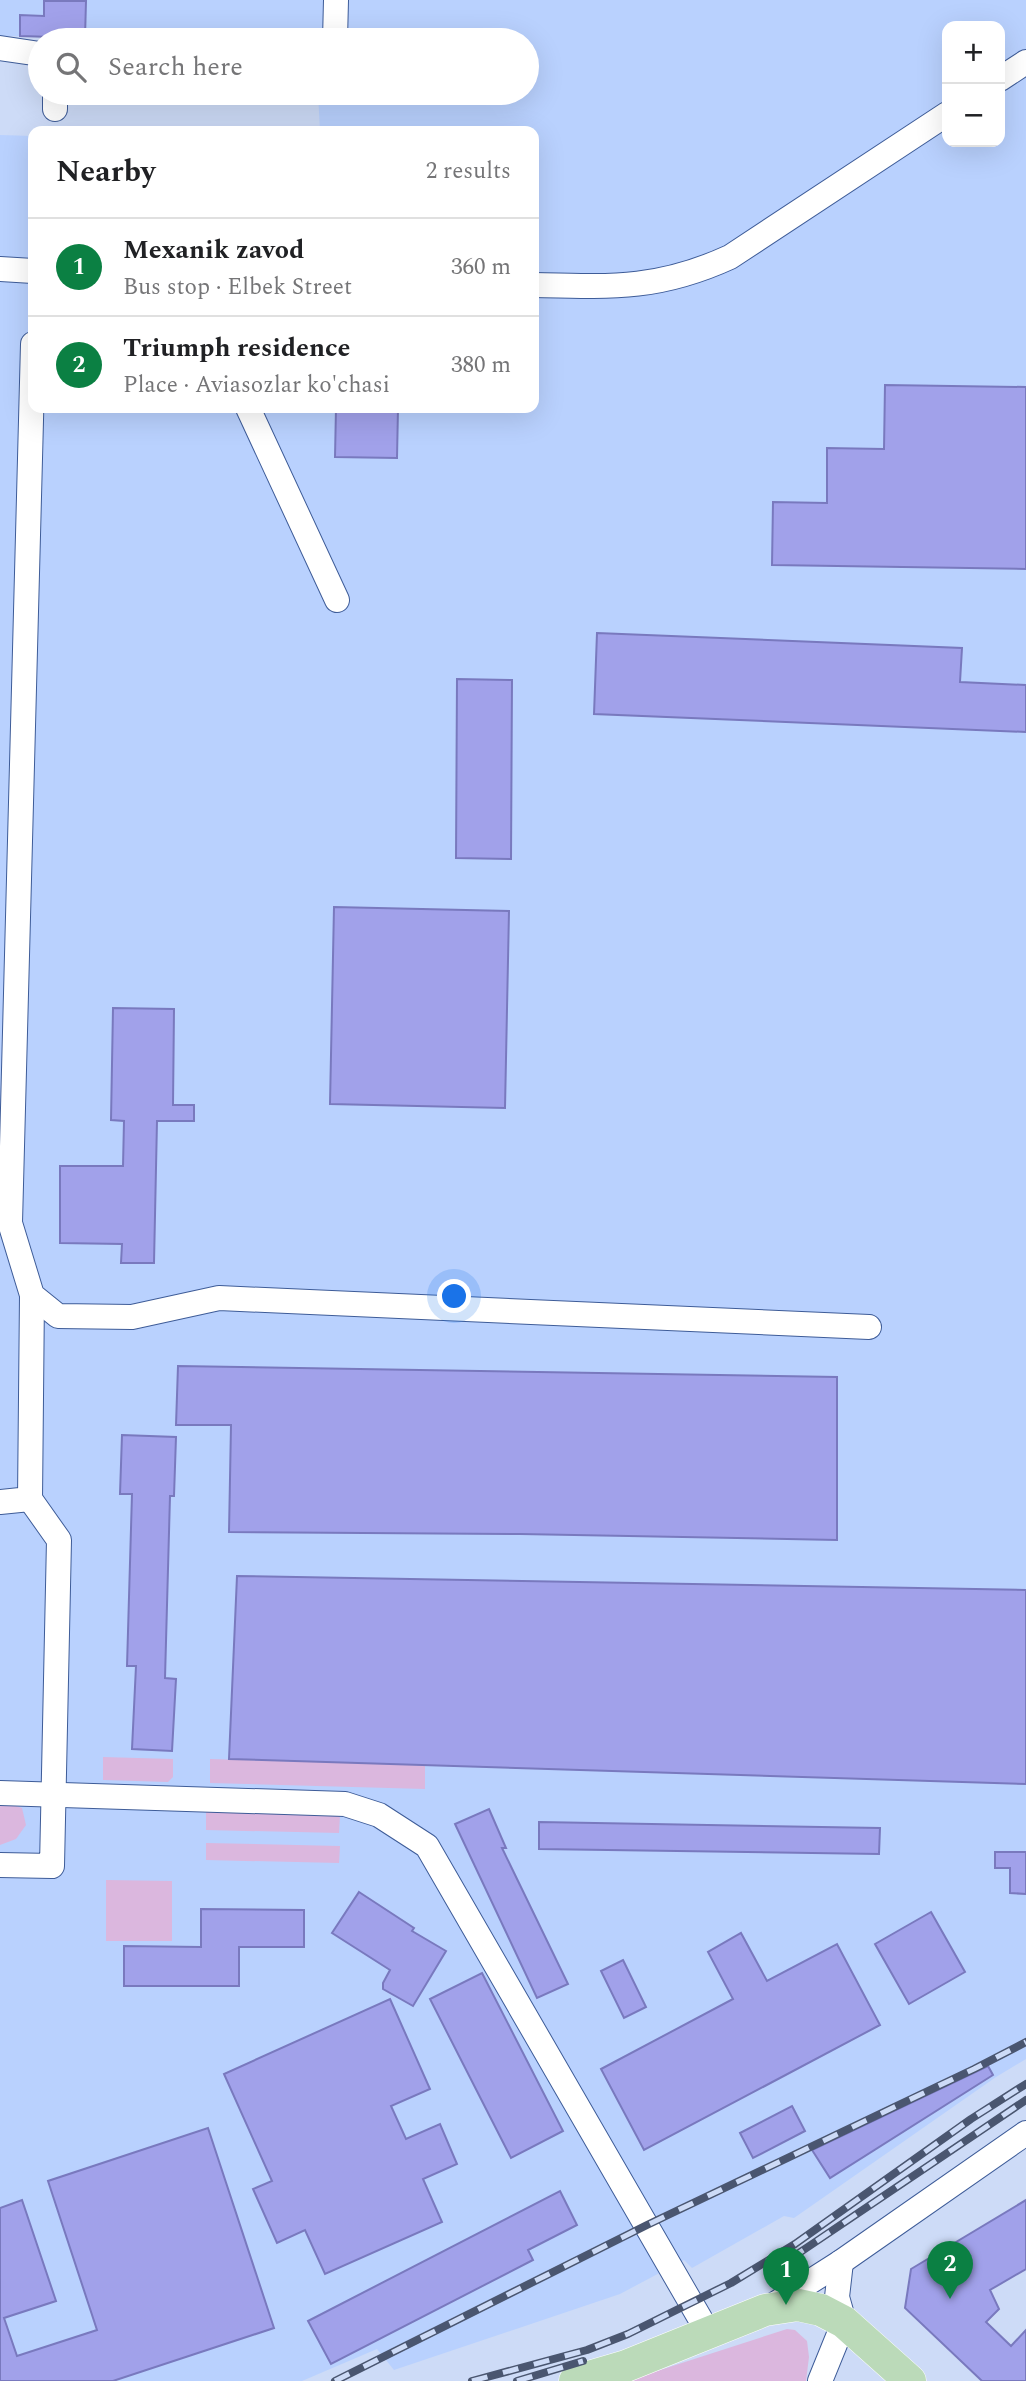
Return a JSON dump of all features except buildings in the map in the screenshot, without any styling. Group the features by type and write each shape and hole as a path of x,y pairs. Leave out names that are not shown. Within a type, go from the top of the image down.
{"main road":[{"path":"575,2381 626,2366 765,2310 786,2305 809,2306 845,2322 910,2381"}],"street":[{"path":"335,28 336,0"},
{"path":"0,48 28,52"},
{"path":"1005,76 1026,62"},
{"path":"539,285 614,288 657,282 698,272 730,257 942,117"},
{"path":"0,270 28,271"},
{"path":"0,1865 52,1866 59,1540 30,1499 32,1295 10,1223 31,413"},
{"path":"250,413 337,600"},
{"path":"32,1295 58,1316 132,1317 219,1298 869,1327"},
{"path":"0,1502 30,1499"},
{"path":"0,1793 345,1804 379,1815 427,1846 709,2334"},
{"path":"765,2310 842,2262 1026,2133"},
{"path":"820,2381 845,2322 836,2297 842,2262"}],"shaded area":[{"path":"0,0 1026,0 1026,2059 996,2077 794,2218 784,2216 692,2268 684,2260 620,2294 394,2370 377,2349 302,2381 0,2381 0,135 28,136 28,413 539,413 539,126 320,126 319,105 539,105 539,28 28,28 28,36 0,36"},
{"path":"103,1757 173,1759 173,1777 168,1782 103,1780"},
{"path":"210,1759 425,1765 425,1789 210,1783"},
{"path":"0,1800 22,1808 26,1825 16,1839 0,1845"},
{"path":"206,1812 340,1815 339,1833 206,1830"},
{"path":"206,1843 340,1846 339,1863 206,1860"},
{"path":"106,1880 172,1881 172,1941 106,1941"},
{"path":"787,2329 795,2330 807,2341 809,2357 806,2381 626,2381"}],"railway":[{"path":"335,2381 647,2225 1026,2042"},
{"path":"472,2381 587,2350 628,2334 731,2283 795,2244 971,2119 1026,2084"},
{"path":"790,2259 1026,2100"},
{"path":"517,2381 583,2361"}],"place":[{"name":"Triumph residence","path":"950,2299"},
{"name":"Mexanik zavod","path":"786,2305"}]}
